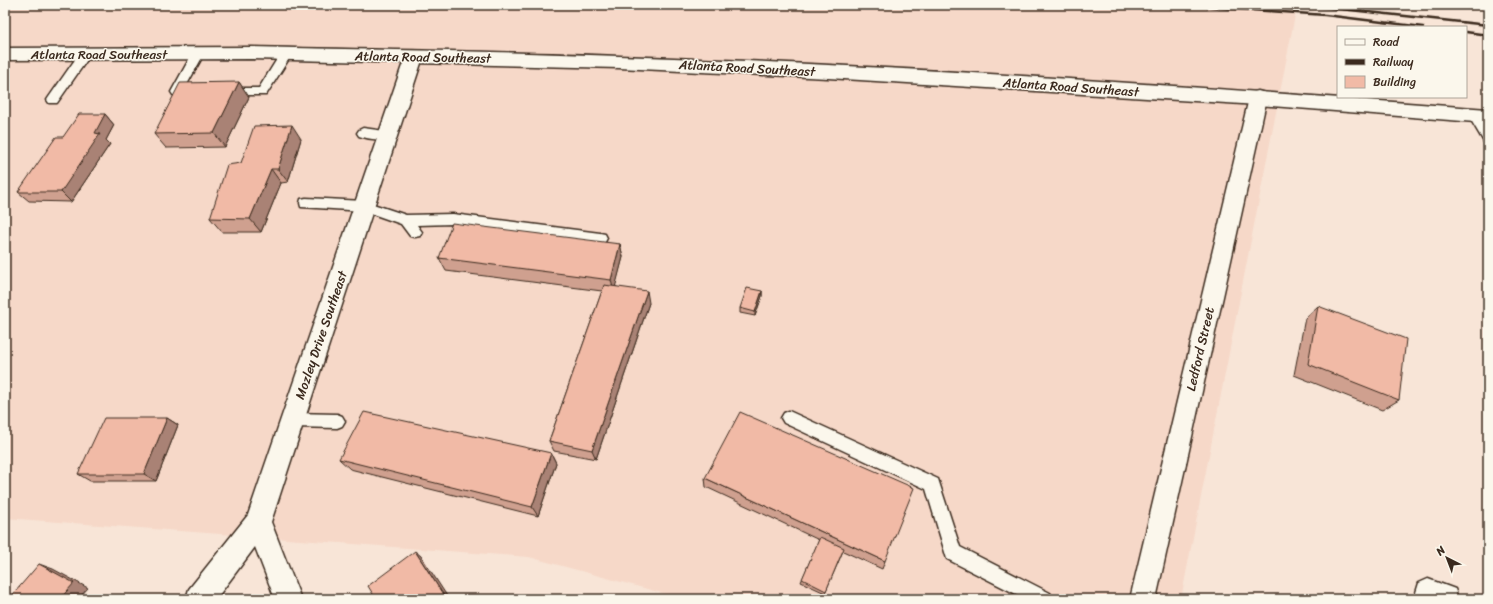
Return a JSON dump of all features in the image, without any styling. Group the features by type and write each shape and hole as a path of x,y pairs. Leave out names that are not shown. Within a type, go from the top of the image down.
{"main road":[{"name":"Atlanta Road Southeast","path":"5,54 286,54 619,62 820,71 1258,98 1481,116"},
{"name":"Mozley Drive Southeast","path":"199,599 258,522 414,57"},
{"name":"Ledford Street","path":"1143,599 1258,98"},
{"path":"258,522 288,599"},
{"path":"1427,599 1428,592 1445,599"}],"lane":[{"path":"53,100 85,54"},
{"path":"198,54 177,92 200,92"},
{"path":"216,92 262,92 286,54"},
{"path":"1481,116 1488,139"},
{"path":"363,133 388,135"},
{"path":"306,203 364,206 406,220 453,219 600,238"},
{"path":"406,220 416,232"},
{"path":"789,418 932,484 953,553 1044,599"},
{"path":"292,420 337,421"}],"shaded area":[{"path":"5,5 1297,5 1181,599 684,599 529,557 5,518"}],"building":[{"path":"239,82 214,133 154,134 180,83"},
{"path":"79,114 105,114 95,133 100,134 61,192 18,192 56,137 63,137"},
{"path":"292,125 278,169 271,169 250,219 210,218 227,165 241,163 254,126"},
{"path":"452,223 620,244 611,280 439,258"},
{"path":"604,285 647,291 592,450 549,441"},
{"path":"747,288 762,291 755,312 740,308"},
{"path":"1318,306 1406,339 1399,400 1308,364"},
{"path":"364,412 551,453 532,507 339,459"},
{"path":"740,412 914,488 885,561 705,478"},
{"path":"104,418 167,418 144,474 78,474"},
{"path":"820,537 844,548 826,591 802,579"},
{"path":"415,551 446,599 376,599 368,586"},
{"path":"39,564 74,583 60,599 9,599"}],"railway":[{"path":"1182,5 1325,15 1415,26"},
{"path":"1304,5 1488,25"},
{"path":"1467,32 1488,35"}]}
